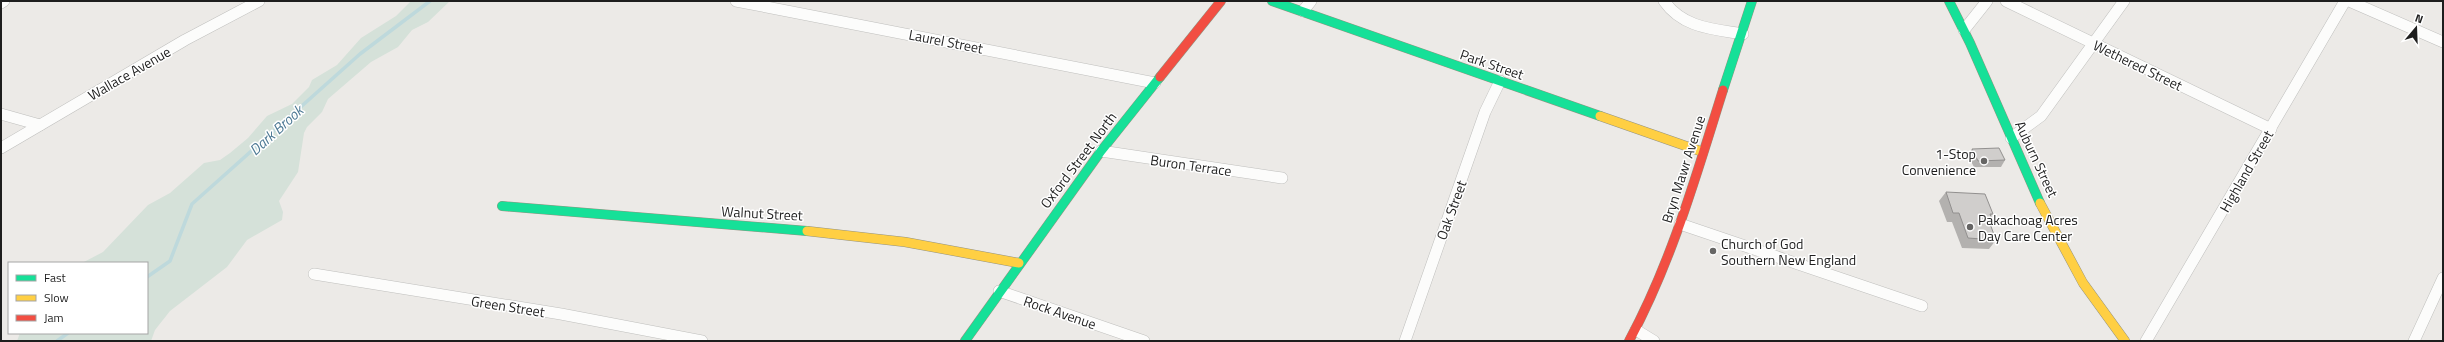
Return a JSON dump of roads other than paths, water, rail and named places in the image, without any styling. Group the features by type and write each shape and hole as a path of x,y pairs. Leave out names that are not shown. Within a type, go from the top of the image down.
{"street":[{"name":"Wallace Avenue","path":"1,148 185,40 259,1"},
{"name":"Laurel Street","path":"736,1 1155,83"},
{"name":"Oxford Street North","path":"965,341 1019,263 1101,151 1221,1"},
{"name":"Park Street","path":"1272,1 1703,152"},
{"path":"1303,11 1311,1"},
{"path":"1664,1 1674,13 1688,23 1743,34"},
{"name":"Bryn Mawr Avenue","path":"1629,341 1664,273 1743,34 1752,1"},
{"name":"Auburn Street","path":"1949,1 1964,30 2011,138 2076,272 2102,313 2126,341"},
{"path":"1964,30 1988,1"},
{"name":"Wethered Street","path":"2006,1 2270,129"},
{"path":"2011,138 2041,116 2124,1"},
{"name":"Highland Street","path":"2146,341 2345,1"},
{"path":"2349,1 2443,42"},
{"name":"Oak Street","path":"1405,341 1485,112 1500,81"},
{"path":"1,114 40,125"},
{"name":"Buron Terrace","path":"1101,151 1282,178"},
{"name":"Walnut Street","path":"502,206 647,220 840,233 922,243 1019,263"},
{"path":"1680,224 1922,306"},
{"name":"Green Street","path":"314,274 561,314 646,332 702,341"},
{"path":"2414,341 2443,278"},
{"name":"Rock Avenue","path":"999,291 1144,341"},
{"path":"1636,330 1654,341"}],"waterway":[{"name":"Dark Brook","path":"148,276 170,261 192,204 360,54 430,1"},
{"name":"Dark Brook","path":"57,341 67,334"}],"place":[{"name":"1-Stop Convenience","path":"1984,161"},
{"name":"Pakachoag Acres Day Care Center","path":"1970,227"},
{"name":"Church of God Southern New England","path":"1713,251"}]}
